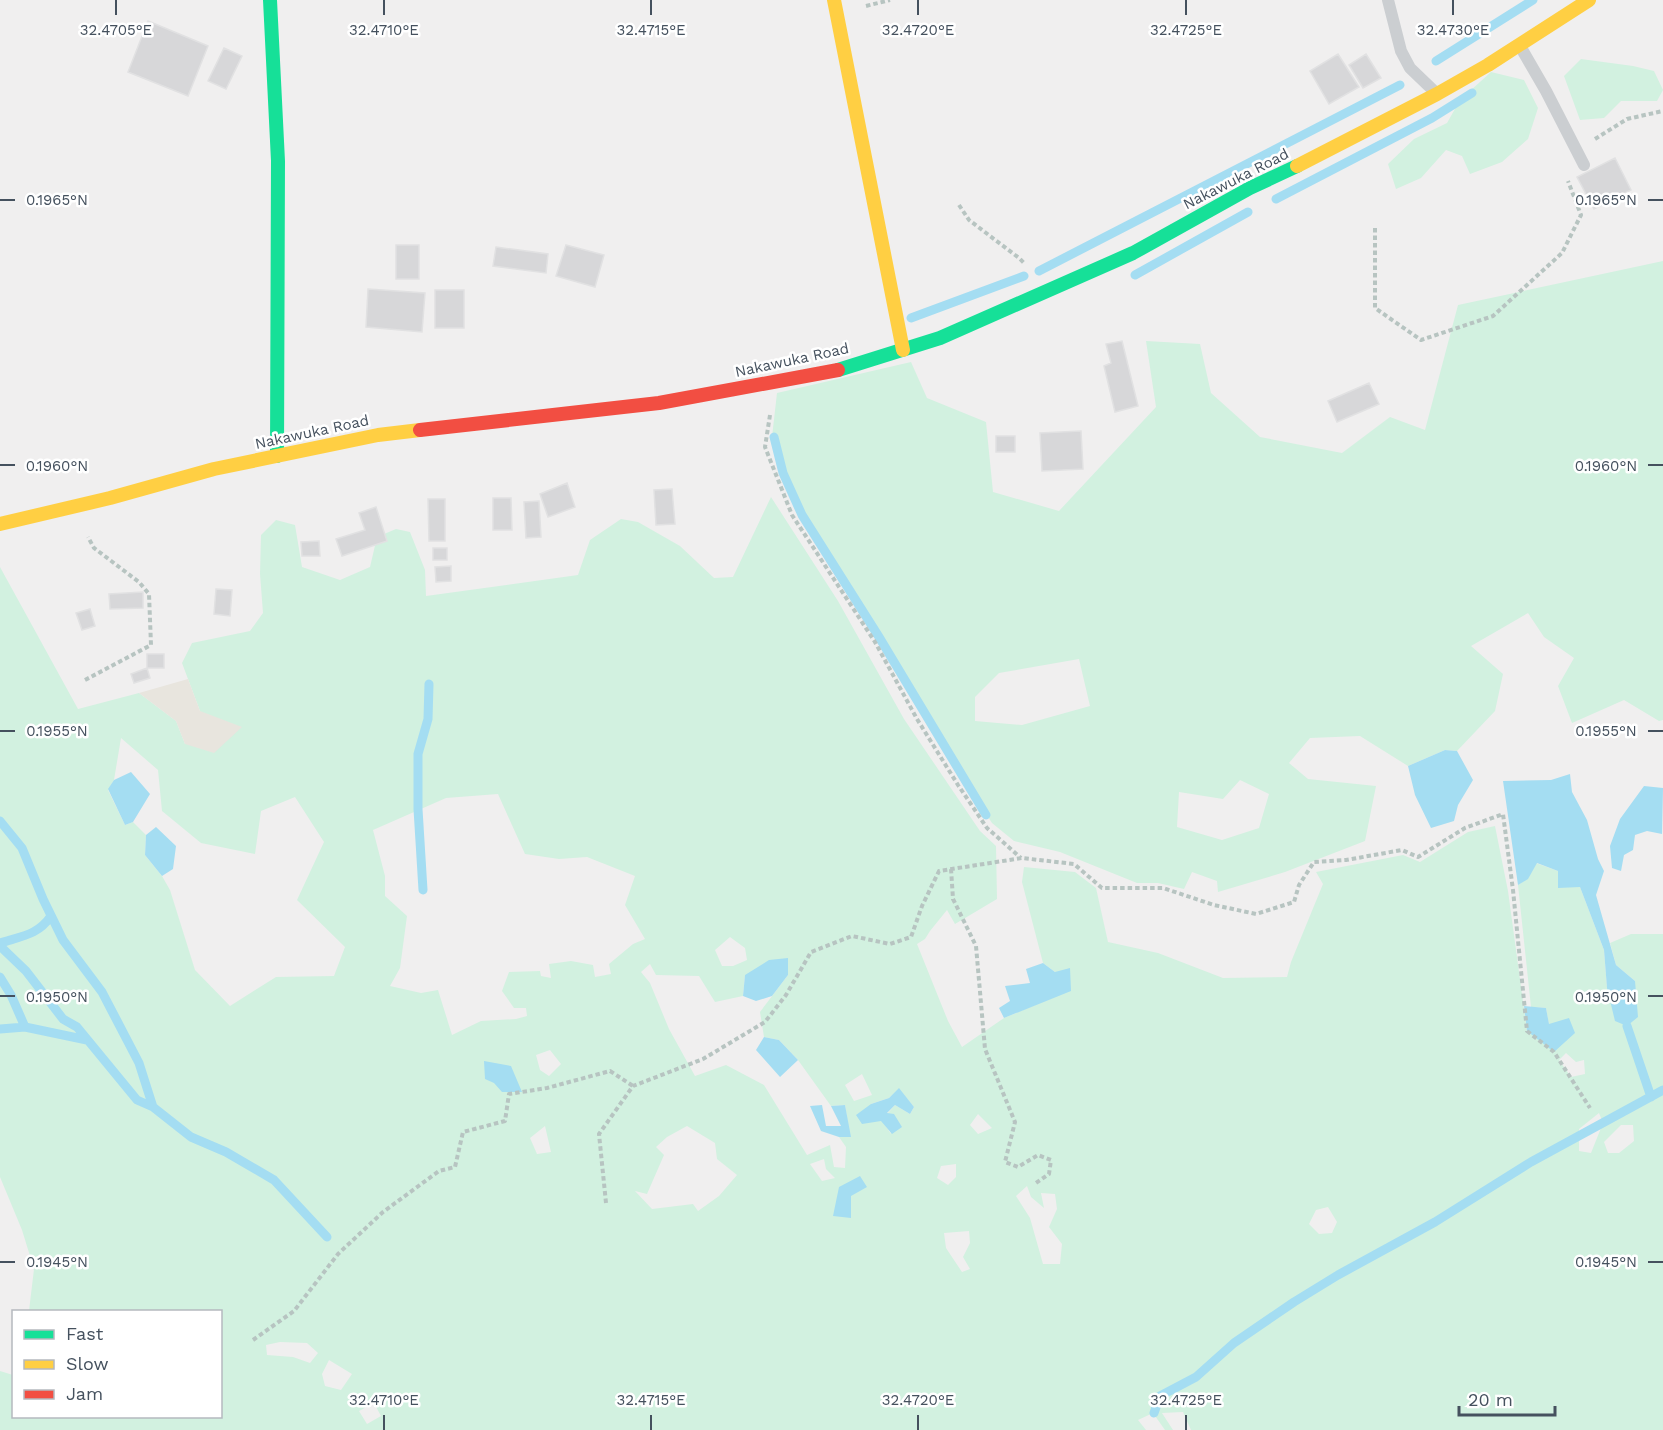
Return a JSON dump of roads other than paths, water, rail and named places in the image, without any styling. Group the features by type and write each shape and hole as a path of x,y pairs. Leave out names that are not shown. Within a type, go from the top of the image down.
{"main road":[{"path":"270,0 278,161 277,456"},
{"path":"834,0 903,350"},
{"name":"Nakawuka Road","path":"0,524 122,495 214,469 378,435 647,405 832,372 940,338 1133,253 1250,188 1284,173 1437,94 1520,45 1589,0"}],"lane":[{"path":"1388,0 1401,51 1410,68 1437,94"},
{"path":"1520,45 1584,165"}],"water":[{"path":"1445,750 1457,751 1473,780 1458,805 1454,821 1431,828 1415,795 1408,766"},
{"path":"131,772 150,794 133,822 125,825 108,789 114,780"},
{"path":"1570,774 1572,792 1587,820 1598,859 1604,871 1596,895 1616,965 1635,981 1638,1017 1627,1026 1615,1021 1607,988 1604,950 1580,887 1558,888 1558,871 1537,863 1528,879 1518,885 1503,781 1551,780"},
{"path":"1644,786 1663,788 1662,834 1647,831 1635,835 1633,850 1624,855 1621,871 1612,868 1610,846 1620,819"},
{"path":"156,827 176,846 173,869 162,876 145,855 146,835"},
{"path":"788,958 788,975 772,996 756,1001 743,996 745,975 769,960"},
{"path":"1043,963 1055,972 1070,968 1071,991 1004,1018 999,1008 1010,1001 1005,986 1030,983 1026,969"},
{"path":"1524,1006 1546,1008 1549,1024 1569,1018 1575,1033 1554,1052 1527,1031"},
{"path":"764,1037 779,1040 798,1060 780,1077 756,1050"},
{"path":"484,1061 511,1066 522,1092 502,1092 494,1083 485,1079"},
{"path":"899,1088 914,1107 910,1114 895,1105 887,1113 894,1114 902,1127 892,1134 881,1121 862,1124 856,1115 871,1104 889,1098"},
{"path":"822,1105 826,1126 841,1126 831,1106 845,1105 851,1137 839,1137 821,1131 810,1106"},
{"path":"860,1176 867,1187 851,1196 851,1218 833,1216 839,1187"}],"waterway":[{"path":"1436,61 1533,0"},
{"path":"1039,271 1400,85"},
{"path":"1276,199 1432,118 1472,93"},
{"path":"1135,275 1248,212"},
{"path":"911,318 1024,276"},
{"path":"774,437 783,473 802,515 879,637 986,815"},
{"path":"423,890 418,809 418,754 428,719 429,684"},
{"path":"0,821 22,848 63,940 102,992 139,1063 153,1107"},
{"path":"0,943 35,931 51,916"},
{"path":"0,946 26,971 63,1019 77,1027 137,1100 153,1107 191,1137 226,1152 274,1180 327,1237"},
{"path":"0,977 25,1027"},
{"path":"1627,1026 1651,1097"},
{"path":"0,1029 25,1027 87,1040"},
{"path":"1154,1413 1160,1396 1196,1377 1234,1343 1294,1302 1435,1222 1531,1162 1663,1090"}]}
